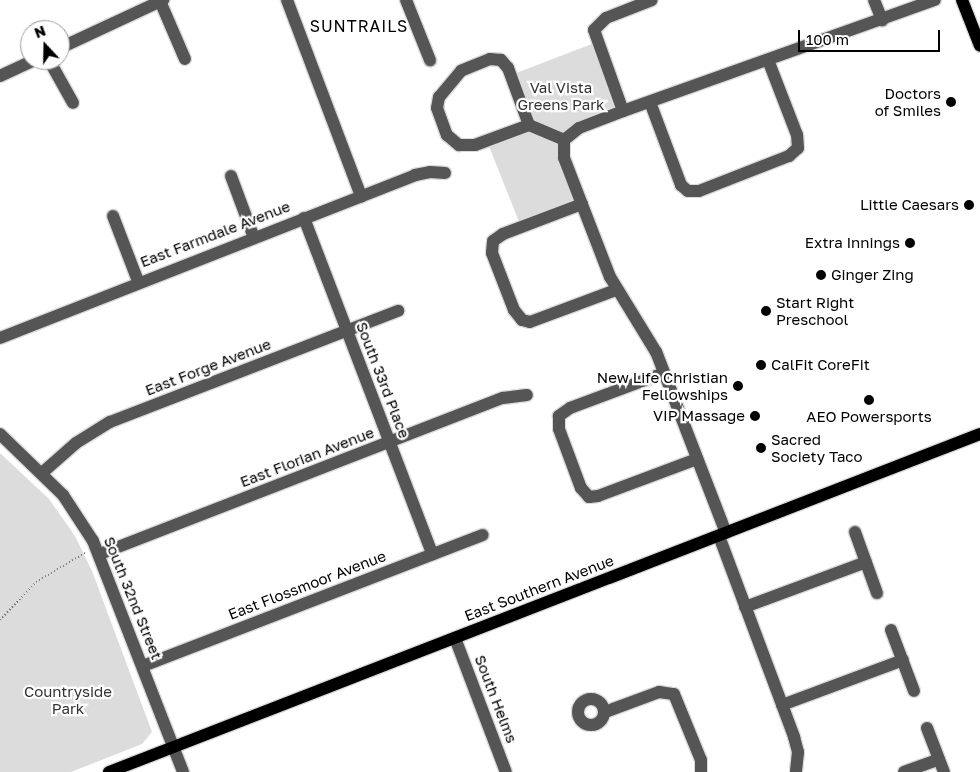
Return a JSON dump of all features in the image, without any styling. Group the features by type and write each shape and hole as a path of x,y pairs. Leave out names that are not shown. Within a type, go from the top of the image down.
{"main road":[{"path":"962,0 980,46"},
{"name":"East Southern Avenue","path":"109,772 980,434"}],"street":[{"path":"287,0 361,196"},
{"path":"406,0 430,60"},
{"path":"623,111 596,39 595,26 606,18 652,0"},
{"path":"874,0 882,20"},
{"path":"564,140 579,128 623,111 935,0"},
{"path":"70,43 161,1 185,59"},
{"path":"529,125 508,68 501,60 490,60 460,71 438,97 437,108 447,135 459,145 475,145 529,125 564,140"},
{"path":"650,102 681,185 688,191 699,191 789,156 798,148 797,135 768,60"},
{"path":"0,76 20,67"},
{"path":"55,70 73,103"},
{"path":"564,140 564,158 616,290 648,336 697,459 745,607 796,745 796,772"},
{"name":"East Farmdale Avenue","path":"0,338 138,281 422,173 445,173"},
{"path":"231,176 254,238"},
{"path":"582,204 503,234 493,241 492,253 514,310 522,320 530,322 616,290"},
{"path":"113,216 138,281"},
{"name":"South 33rd Place","path":"304,218 432,554"},
{"name":"East Forge Avenue","path":"42,474 76,443 110,422 398,311"},
{"path":"664,373 562,413 559,429 578,479 586,495 594,497 697,459"},
{"name":"East Florian Avenue","path":"98,551 503,398 527,395"},
{"name":"South 32nd Street","path":"0,434 63,495 98,551 183,772"},
{"path":"855,532 877,593"},
{"name":"East Flossmoor Avenue","path":"143,666 482,535"},
{"path":"745,607 866,562"},
{"path":"891,630 914,691"},
{"name":"South Helms","path":"455,638 506,772"},
{"path":"782,706 903,660"},
{"path":"604,712 659,692 671,692 679,700 701,760 701,772"},
{"path":"928,728 944,772"},
{"path":"904,772 939,759"}],"path":[{"path":"0,620 36,582 98,551"}],"green space":[{"name":"Val Vista Greens Park","path":"597,42 623,111 564,140 582,204 521,227 487,141 529,125 511,75"},
{"name":"Countryside Park","path":"0,453 49,499 75,536 92,571 152,732 142,744 71,772 0,772"}],"place":[{"name":"Doctors of Smiles","path":"951,102"},
{"name":"Little Caesars","path":"969,205"},
{"name":"Extra Innings","path":"910,243"},
{"name":"Ginger Zing","path":"821,275"},
{"name":"Start Right Preschool","path":"766,311"},
{"name":"CalFit CoreFit","path":"761,365"},
{"name":"New Life Christian Fellowships","path":"738,386"},
{"name":"AEO Powersports","path":"869,400"},
{"name":"VIP Massage","path":"755,416"},
{"name":"Sacred Society Taco","path":"761,448"}],"district":[{"name":"SUNTRAILS","path":"359,26"}]}
